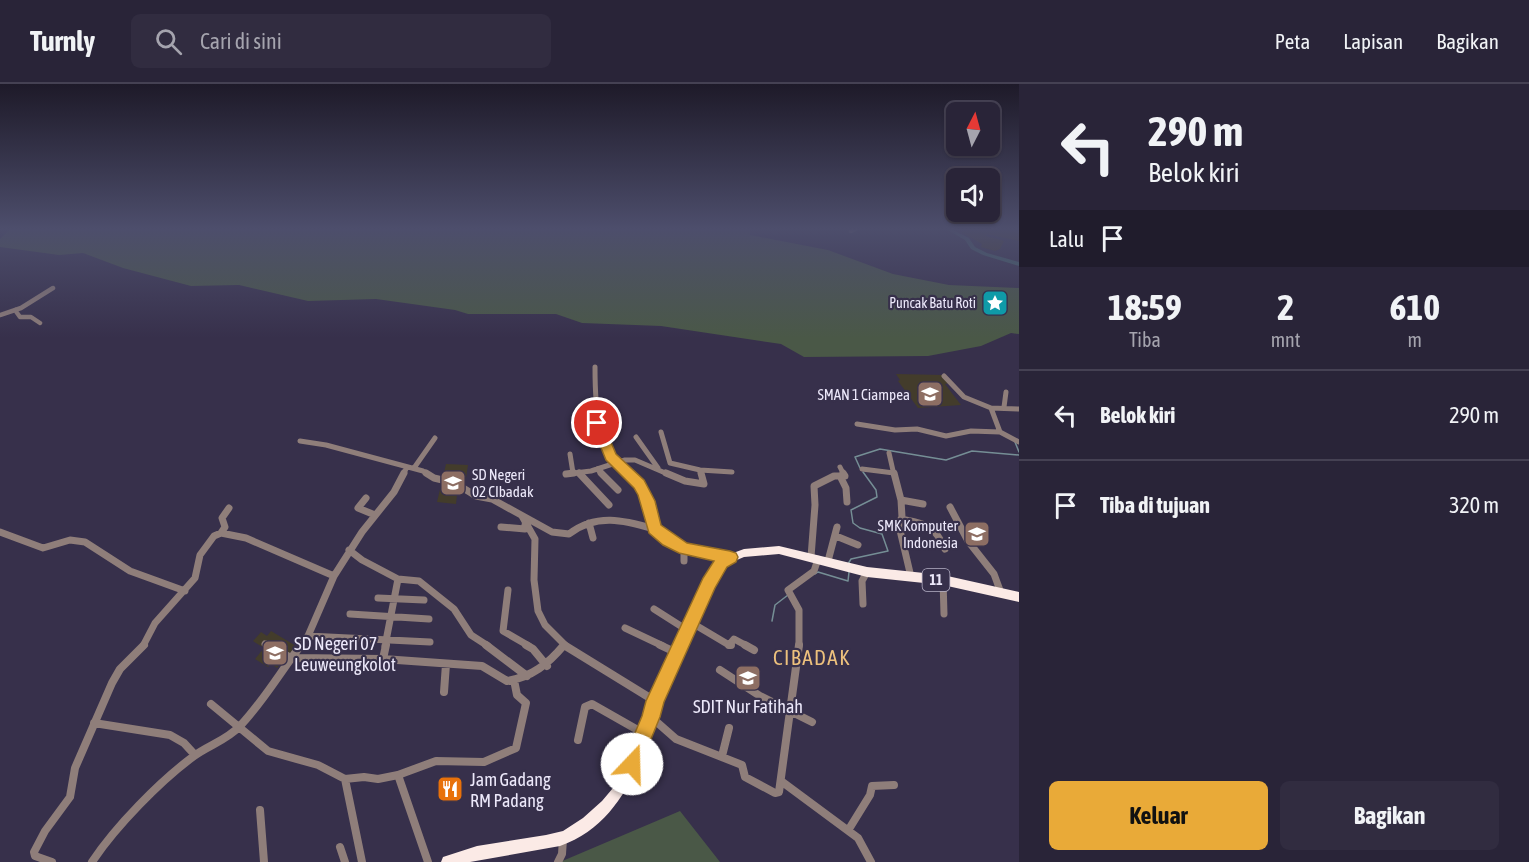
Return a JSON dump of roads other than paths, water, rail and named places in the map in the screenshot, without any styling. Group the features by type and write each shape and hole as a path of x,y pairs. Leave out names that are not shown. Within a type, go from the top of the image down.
{"highway":[{"name":"11","path":"730,557 744,553 779,550 867,572 943,580 1018,598"},
{"path":"448,862 465,855 500,847 563,839 612,801 632,764 655,701 715,571 722,562 730,557"}],"street":[{"path":"0,315 15,310 53,288"},
{"path":"15,310 20,317 31,317 40,323"},
{"path":"595,368 597,423 604,444 615,462 639,484 648,501 654,529"},
{"path":"944,376 967,399 991,408 1019,409"},
{"path":"1004,407 1006,392"},
{"path":"991,408 1000,432 1017,441"},
{"path":"857,424 896,430 916,429 946,436 975,430 994,434 1000,432"},
{"path":"661,432 670,463 700,470 732,472"},
{"path":"636,437 649,458 661,470"},
{"path":"92,862 105,842 138,807 195,755 221,742 240,726 308,636 334,576 349,550 435,438"},
{"path":"300,441 326,445 455,483 476,496 492,500 552,532 569,534 581,525 623,520 654,529 684,549 730,557"},
{"path":"889,453 901,500 899,525 901,541 912,578"},
{"path":"570,454 573,473 609,505"},
{"path":"573,473 597,469 615,462 649,458"},
{"path":"635,460 685,481 704,484 700,470"},
{"path":"819,559 814,486 822,480 846,475 840,467"},
{"path":"597,469 618,490"},
{"path":"862,469 894,473"},
{"path":"840,476 846,488 847,502"},
{"path":"366,498 358,508 375,515"},
{"path":"901,500 923,504"},
{"path":"950,507 968,541 979,552 994,574 1001,593"},
{"path":"52,862 35,856 34,852 45,831 70,797 75,768 120,669 141,648 155,623 195,578 200,555 214,536 225,526 222,518 230,508"},
{"path":"521,515 535,539 534,580 540,618 564,645 655,701"},
{"path":"901,519 932,527 939,535 945,549"},
{"path":"590,523 593,538"},
{"path":"501,528 525,529 525,524"},
{"path":"651,717 676,739 742,765 745,777 775,793 779,792 793,711 800,645 799,610 789,595 792,586 814,571 819,559 836,536 837,527"},
{"path":"0,532 42,548 50,548 70,540 85,542 130,571 185,591"},
{"path":"221,532 246,538 334,576"},
{"path":"836,536 858,545"},
{"path":"684,549 684,561"},
{"path":"349,550 362,560 398,579 419,581 454,609 471,635 527,676"},
{"path":"863,604 862,581 867,572"},
{"path":"383,659 398,579"},
{"path":"943,580 944,614"},
{"path":"508,590 503,631 533,649 547,666"},
{"path":"378,598 424,600"},
{"path":"654,609 729,645 734,639 754,650"},
{"path":"350,614 429,619"},
{"path":"625,628 677,653"},
{"path":"308,636 430,642"},
{"path":"265,644 291,658 383,659 482,666 492,670 501,679 514,680 547,666 564,645"},
{"path":"444,692 446,664"},
{"path":"720,670 760,696 812,722"},
{"path":"211,704 268,751 318,765 345,779 364,777 378,779 398,775 436,761 484,762 516,747 526,703 517,695 514,680"},
{"path":"578,740 585,707 592,704 643,733"},
{"path":"94,723 170,735 184,743 195,755"},
{"path":"723,756 729,728"},
{"path":"398,775 428,862"},
{"path":"345,779 363,862"},
{"path":"782,781 849,829 858,838 871,862"},
{"path":"849,829 870,795 872,786 894,785"},
{"path":"260,810 264,862"},
{"path":"558,862 562,854 563,839"},
{"path":"340,846 345,862"}],"waterway":[{"path":"1015,442 1019,452"},
{"path":"860,468 855,457 880,449 946,460 972,451 1019,455"},
{"path":"848,564 851,559 888,551 882,534 860,528 853,523 851,510 877,497 876,490 863,472"},
{"path":"815,574 818,572 848,581 849,572"},
{"path":"772,621 775,605 788,595"}],"place":[{"name":"Puncak Batu Roti","path":"995,303"},
{"name":"SMAN 1 Ciampea","path":"930,394"},
{"name":"SD Negeri 02 CIbadak","path":"453,483"},
{"name":"SMK Komputer Indonesia","path":"977,534"},
{"name":"SD Negeri 07 Leuweungkolot","path":"275,653"},
{"name":"SDIT Nur Fatihah","path":"748,678"},
{"name":"Jam Gadang RM Padang","path":"450,789"}],"district":[{"name":"CIBADAK","path":"812,657"}]}
